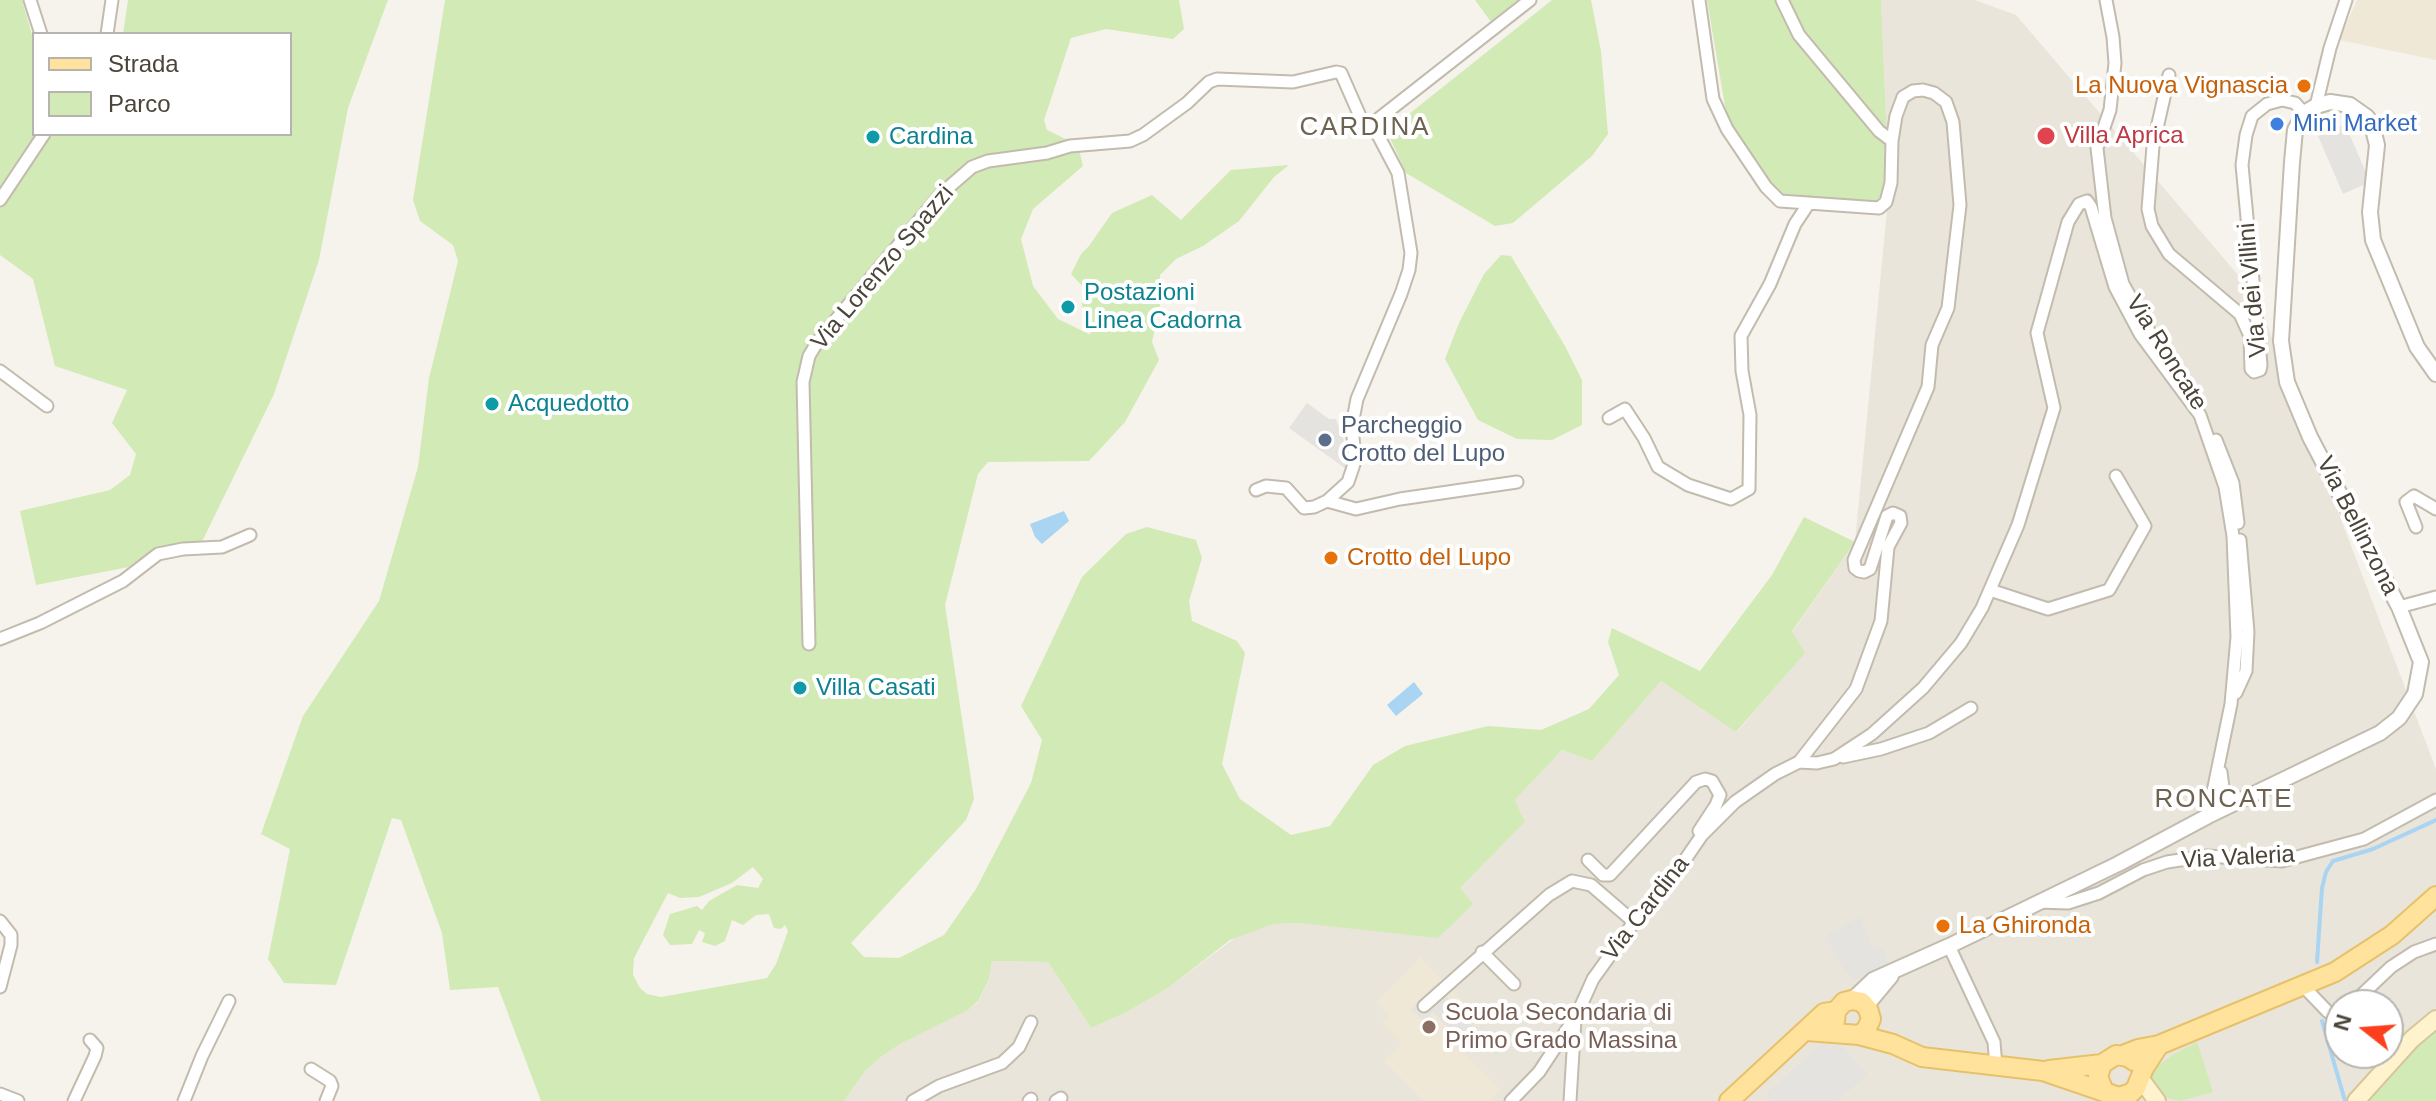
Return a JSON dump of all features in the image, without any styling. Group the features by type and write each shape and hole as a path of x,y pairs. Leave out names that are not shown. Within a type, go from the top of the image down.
{"main road":[{"path":"2116,1096 2098,1077 2102,1064 2111,1056 2159,1045 2304,987 2372,951 2436,896"},
{"path":"1856,1009 1893,1044"},
{"path":"1856,1009 1866,1030 1850,1033 1835,1022 1856,1009"},
{"name":"Via Bellinzona","path":"1729,1101 1824,1013 1856,1009"},
{"path":"2356,1101 2412,1039 2436,1019"},
{"path":"1807,1031 1850,1033 1893,1044 1922,1057 2043,1071 2116,1096 2131,1093 2159,1045"},
{"path":"2123,1055 2135,1063 2140,1078 2157,1101"},
{"path":"2043,1071 2102,1064"}],"street":[{"path":"30,0 40,32"},
{"path":"107,32 112,0"},
{"path":"1256,490 1266,486 1286,488 1304,508 1327,501 1348,482 1355,461 1352,417 1401,294 1411,253 1398,173 1378,135 1372,130 1377,120 1530,0"},
{"path":"1699,0 1713,99 1727,129 1766,187 1780,201 1879,208 1886,202 1891,183 1892,141 1903,97 1913,91 1934,93 1946,102 1953,122 1960,205 1948,308 1932,345 1928,387 1854,560 1855,568 1859,571 1870,569 1885,519 1893,513 1900,516 1901,525 1888,547 1881,621 1856,689 1799,762"},
{"path":"1782,0 1799,35 1879,131 1892,141"},
{"name":"Via Roncate","path":"2106,0 2115,63 2110,110 2097,148 2105,218 2123,284 2149,331 2204,411 2233,483 2248,632 2246,671 2231,704"},
{"path":"2310,109 2346,0"},
{"name":"Via Lorenzo Spazzi","path":"809,644 803,382 809,356 818,341 941,194 972,167 988,161 1047,153 1070,146 1130,141 1143,135 1187,103 1209,82 1217,79 1293,82 1341,73 1363,123 1372,130"},
{"name":"Via dei Villini","path":"2169,75 2153,146 2148,209 2152,226 2169,254 2240,314 2250,336 2251,369 2254,372 2260,370 2261,365 2242,165 2246,135 2252,116 2267,104 2282,100 2310,109"},
{"path":"2310,109 2330,102 2350,105 2367,117 2372,125 2377,145 2370,212 2373,240 2417,347 2436,374"},
{"name":"Via Bellinzona","path":"1856,1009 1895,972 2380,733 2399,718 2415,694 2421,662 2399,607 2310,437 2287,382 2281,341 2291,175 2295,130 2310,109"},
{"path":"0,200 43,136"},
{"path":"1834,759 1872,734 1923,688 1961,643 1990,590 2018,525 2054,408 2037,333 2068,222 2079,204 2087,201 2115,287 2140,334 2200,415 2225,487 2233,536 2237,637 2231,704 2208,816"},
{"path":"1609,418 1625,409 1658,467 1688,485 1731,499 1749,489 1750,415 1742,371 1741,336 1770,284 1795,224 1809,203"},
{"path":"0,371 47,406"},
{"path":"1990,590 2048,609 2109,590 2145,526 2116,476"},
{"path":"1327,501 1356,509 1400,499 1517,482"},
{"path":"2416,527 2406,502 2414,496 2436,509"},
{"path":"0,639 40,623 123,581 158,554 222,547 250,535"},
{"path":"2399,607 2436,597"},
{"path":"1799,762 1817,763 1881,749 1929,733 1971,708"},
{"path":"2220,756 2223,788 2231,805"},
{"name":"Via Cardina","path":"1570,1101 1575,1019 1593,979 1702,835 1735,802 1775,774 1799,762"},
{"path":"1588,860 1603,875 1610,875 1696,782 1705,779 1712,781 1720,795 1716,805 1665,886"},
{"name":"Via Valeria","path":"2037,902 2068,903 2099,893 2143,870 2167,862 2207,856 2282,861 2364,839 2436,800"},
{"path":"1424,1006 1549,895 1572,881 1591,885 1634,922"},
{"path":"0,921 11,935 11,945 0,987"},
{"path":"2368,989 2391,967 2414,952 2436,944"},
{"path":"1949,946 1994,1042 1996,1066"},
{"path":"1482,952 1514,984"},
{"path":"2304,987 2324,1008"},
{"path":"184,1101 229,1001"},
{"path":"1511,1101 1539,1072 1575,1019"},
{"path":"913,1101 939,1086 1002,1063 1019,1047 1031,1022"},
{"path":"74,1101 95,1056 97,1048 90,1040"},
{"path":"311,1069 330,1081 332,1086 326,1101"},
{"path":"0,1094 18,1101"}],"shaded area":[{"path":"1881,0 1975,0 2016,15 2256,296 2436,769 2436,1022 2404,1058 2404,989 2324,989 2324,1069 2394,1069 2369,1101 844,1101 866,1070 881,1057 978,1002 989,979 992,961 1048,962 1091,1028 1168,988 1239,935 1273,924 1300,923 1460,888 1525,822 1515,800 1562,750 1592,761 1661,681 1737,732 1804,653 1792,632 1855,542 1889,189"},
{"path":"2357,0 2436,0 2436,60 2339,40"},
{"path":"2345,124 2370,182 2343,194 2318,136"},
{"name":"Parcheggio Crotto del Lupo","path":"1307,403 1329,419 1336,419 1348,452 1346,469 1289,428"},
{"path":"1860,917 1873,950 1881,947 1888,963 1855,981 1840,963 1826,935"},
{"name":"Scuola Secondaria di Primo Grado Massina","path":"1420,957 1481,1018 1455,1045 1501,1090 1490,1101 1424,1101 1384,1061 1402,1043 1382,1023 1389,1015 1376,1002"},
{"path":"1435,985 1474,1024 1460,1039 1433,1012 1424,1021 1411,1009"},
{"path":"1823,1042 1830,1049 1838,1042 1867,1074 1837,1101 1772,1101 1766,1094"}],"green space":[{"path":"0,0 22,0 32,35 32,136 292,136 292,32 123,32 128,0 388,0 348,108 319,260 274,394 196,554 36,585 20,511 110,490 130,475 136,454 112,423 127,390 55,366 33,279 0,255"},
{"path":"445,0 1179,0 1184,29 1173,39 1106,29 1071,38 1044,120 1047,130 1078,145 1083,166 1033,209 1021,239 1033,286 1058,319 1091,335 1082,305 1083,287 1071,274 1081,254 1112,213 1152,195 1181,220 1231,170 1289,165 1274,177 1239,221 1203,246 1176,259 1160,275 1160,307 1152,342 1159,360 1125,422 1089,461 988,462 978,474 945,605 974,799 966,820 851,943 864,957 899,958 944,935 976,889 1031,783 1042,740 1021,706 1082,577 1126,534 1147,527 1196,540 1202,558 1189,601 1192,621 1237,641 1245,653 1222,764 1240,799 1291,835 1330,826 1373,765 1405,746 1488,726 1541,730 1589,709 1619,675 1608,642 1612,628 1700,671 1772,575 1804,517 1855,542 1792,631 1805,653 1736,732 1661,681 1592,761 1562,750 1515,800 1525,822 1460,888 1473,904 1438,938 1300,923 1273,924 1230,940 1168,988 1091,1028 1048,962 992,961 989,979 978,1001 968,1010 900,1044 881,1057 866,1070 844,1101 541,1101 498,987 450,990 442,933 401,820 392,818 336,985 284,983 268,959 290,849 261,834 303,716 379,601 418,467 429,378 458,261 453,245 420,221 413,200","holes":["753,867 763,879 758,888 737,885 709,901 702,910 697,906 670,914 663,935 670,945 692,944 699,930 705,933 702,942 715,946 725,941 732,920 743,925 756,915 769,914 774,928 781,929 785,925 788,931 776,964 767,978 661,997 647,994 640,988 633,975 634,958 668,893 680,898 699,897 732,883"]},
{"path":"1475,0 1530,0 1494,26"},
{"path":"1552,0 1591,0 1601,51 1608,134 1592,156 1513,223 1495,226 1406,173 1389,136 1409,114"},
{"path":"1707,0 1881,0 1889,189 1872,204 1777,193 1728,124"},
{"path":"1501,255 1511,256 1582,380 1582,425 1552,440 1517,439 1478,420 1445,359 1484,274"},
{"path":"2436,1022 2436,1101 2369,1101 2394,1069 2404,1069 2404,1058"},
{"path":"2197,1042 2213,1092 2180,1101 2158,1096 2150,1083 2154,1069"}],"water":[{"path":"1064,511 1069,521 1042,544 1035,537 1030,524"},
{"path":"1414,682 1423,694 1396,716 1387,705"}],"waterway":[{"path":"2317,962 2322,888 2333,861 2373,849 2436,820"},
{"path":"2322,1021 2345,1101"}],"place":[{"name":"La Nuova Vignascia","path":"2304,86"},
{"name":"Mini Market","path":"2277,124"},
{"name":"Villa Aprica","path":"2046,136"},
{"name":"Cardina","path":"873,137"},
{"name":"Postazioni Linea Cadorna","path":"1068,307"},
{"name":"Acquedotto","path":"492,404"},
{"name":"Parcheggio Crotto del Lupo","path":"1325,440"},
{"name":"Crotto del Lupo","path":"1331,558"},
{"name":"Villa Casati","path":"800,688"},
{"name":"La Ghironda","path":"1943,926"},
{"name":"Scuola Secondaria di Primo Grado Massina","path":"1429,1027"}],"district":[{"name":"CARDINA","path":"1365,128"},
{"name":"RONCATE","path":"2224,800"}]}
